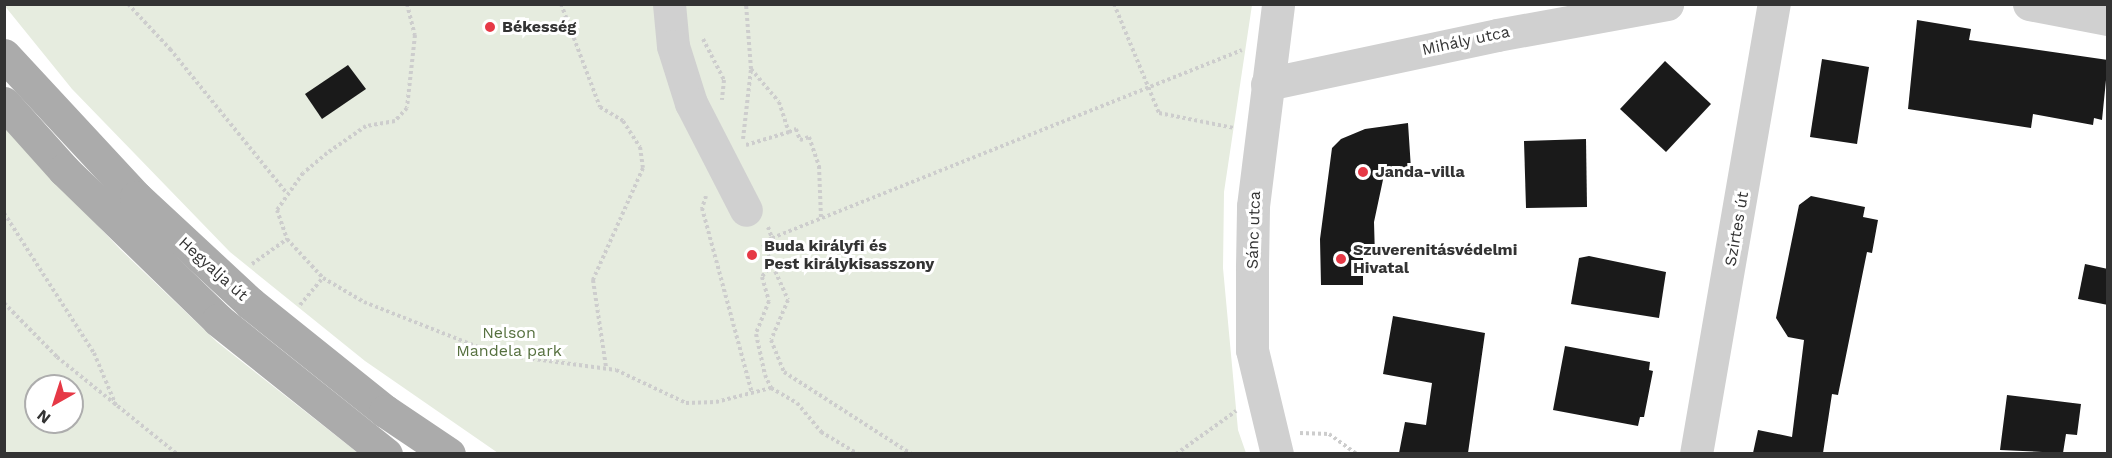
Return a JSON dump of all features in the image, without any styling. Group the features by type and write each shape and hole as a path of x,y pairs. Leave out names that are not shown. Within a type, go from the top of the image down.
{"main road":[{"name":"Hegyalja út","path":"4,55 127,188 234,288 314,358 449,453"},
{"name":"Hegyalja út","path":"4,103 81,186 218,320 386,453"}],"street":[{"path":"669,4 673,46 691,103 730,152 746,210"},
{"name":"Sánc utca","path":"1273,443 1259,395 1252,350 1252,206 1278,4"},
{"name":"Mihály utca","path":"1267,84 1497,34 1667,4"},
{"name":"Szirtes út","path":"1696,453 1774,4"},
{"path":"2029,4 2108,19"}],"path":[{"path":"128,4 170,50 286,192"},
{"path":"407,4 415,34 407,108 395,121 366,126 327,153 286,192 277,210 287,239 323,278 364,302 496,354 606,367 686,403 771,388"},
{"path":"561,4 600,107 623,121 640,147 643,168 593,280 606,367"},
{"path":"746,4 751,69 730,152 702,208 752,393"},
{"path":"1114,4 1159,113 1202,121"},
{"path":"772,238 1274,37"},
{"path":"751,69 779,102 789,132"},
{"path":"730,152 796,129 800,140 809,137 816,156 821,219"},
{"path":"4,213 94,353 118,409"},
{"path":"244,270 287,239"},
{"path":"858,453 821,432 797,403 771,388 756,334 770,301 762,277 772,264 788,300 771,340 784,372 911,453"},
{"path":"295,311 323,278"},
{"path":"4,303 118,409 177,453"},
{"path":"1176,453 1259,395"},
{"path":"1273,443 1329,434 1357,453"}],"green space":[{"name":"Nelson Mandela park","path":"4,5 1252,5 1224,192 1223,268 1238,430 1246,453 498,453 365,361 230,252 72,89"},
{"path":"4,127 120,249 217,342 358,453 5,453"}],"building":[{"path":"1917,20 1971,29 1969,40 2108,60 2102,120 2094,118 2093,125 2033,114 2031,128 1908,109"},
{"path":"1822,59 1869,67 1857,144 1810,137"},
{"path":"1665,61 1711,104 1666,152 1620,109"},
{"path":"348,65 366,89 322,119 305,94"},
{"name":"Janda-villa","path":"1408,123 1411,169 1384,175 1374,222 1375,257 1363,257 1363,285 1321,285 1320,239 1332,148 1341,139 1365,129"},
{"path":"1586,139 1587,207 1526,208 1524,141"},
{"path":"1811,196 1865,207 1863,217 1878,220 1872,253 1867,252 1838,395 1832,394 1823,453 1753,453 1758,430 1792,437 1804,340 1788,337 1776,318 1799,205"},
{"path":"1589,256 1666,272 1659,318 1571,304 1579,258"},
{"path":"2085,264 2108,269 2108,305 2078,299"},
{"path":"1393,316 1485,333 1468,453 1399,453 1405,422 1426,425 1432,383 1383,374"},
{"path":"1565,346 1650,362 1649,370 1653,371 1644,417 1640,417 1638,426 1553,410"},
{"path":"2007,395 2081,404 2077,435 2066,434 2063,453 2000,450"}],"place":[{"name":"Békesség","path":"490,27"},
{"name":"Janda-villa","path":"1363,172"},
{"name":"Buda királyfi és Pest királykisasszony","path":"752,255"},
{"name":"Szuverenitásvédelmi Hivatal","path":"1341,259"}]}
